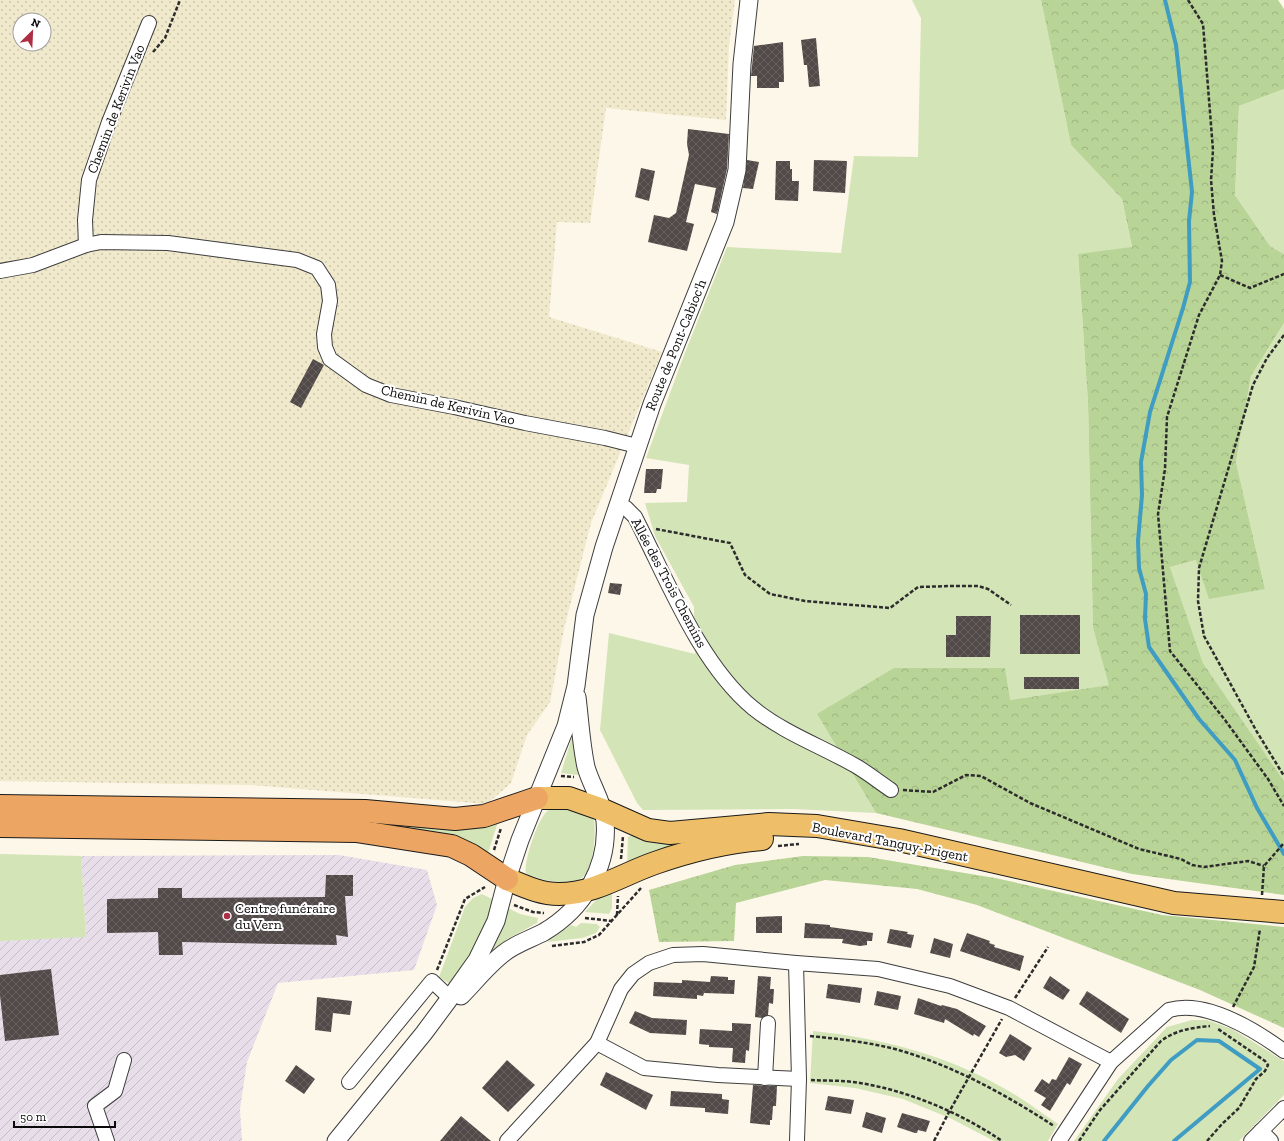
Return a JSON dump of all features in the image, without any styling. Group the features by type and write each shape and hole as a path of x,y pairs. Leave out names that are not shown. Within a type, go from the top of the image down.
{"highway":[{"path":"0,806 365,811 455,819 484,816 537,798"},
{"path":"0,826 356,831 452,846 471,855 507,879"}],"main road":[{"name":"Boulevard Tanguy-Prigent","path":"537,798 569,798 603,810 622,820 648,830 670,833 769,824 817,826 899,840 1174,903 1284,912"},
{"path":"507,879 536,891 559,894 589,891 654,863 690,852 739,842 802,835 863,834"}],"street":[{"name":"Route de Pont-Cabioc'h","path":"537,798 566,726 576,686 585,615 618,504 637,446 725,222 738,170 742,64 749,0"},
{"name":"Chemin de Kerivin Vao","path":"86,245 85,220 89,180 149,23"},
{"name":"Chemin de Kerivin Vao","path":"0,271 33,265 86,245 101,242 168,243 297,260 317,268 328,285 330,301 324,334 325,347 330,359 366,385 397,396 605,438 637,446"},
{"name":"Allée des Trois Chemins","path":"618,504 626,508 635,517 698,641 728,682 752,707 794,736 855,766 891,790"},
{"name":"Route de Pont-Cabioc'h","path":"576,686 586,768 603,810"},
{"path":"336,1141 424,1033 477,960 496,921 507,879 520,840 537,798"},
{"path":"424,1033 504,952 561,921 578,905 589,891 599,866 604,845 605,822 603,810"},
{"path":"507,1141 557,1084 597,1043 621,989 633,974 649,963 673,955 703,954 878,969 950,986 1009,1008 1111,1062"},
{"path":"796,963 799,1141"},
{"path":"349,1082 432,982 450,998"},
{"path":"1062,1137 1111,1062 1169,1010 1177,1007 1202,1009 1227,1017 1284,1051"},
{"path":"765,1078 768,1022"},
{"path":"597,1043 644,1068 765,1078 799,1079"},
{"path":"107,1141 96,1106 115,1091 124,1060"},
{"path":"1250,1141 1284,1108"},
{"path":"1261,1131 1271,1141"}],"path":[{"path":"152,53 165,38 180,0"},
{"path":"1188,0 1203,24 1213,150 1211,180 1214,215 1222,261 1220,276 1199,315 1167,417 1166,470 1158,514 1170,651 1225,720 1268,779 1284,806"},
{"path":"1220,276 1250,288 1284,274"},
{"path":"1284,335 1267,358 1253,385 1199,568 1198,601 1204,636 1256,732 1284,776"},
{"path":"639,526 730,543 745,575 770,594 805,601 890,608 918,587 978,586 988,589 1011,605"},
{"path":"891,790 933,792 966,775 982,776 1030,803 1139,849 1181,859 1192,865 1204,867 1248,862 1264,866"},
{"path":"1262,897 1264,866 1284,842"},
{"path":"771,846 804,844"},
{"path":"432,982 465,899 484,887"},
{"path":"547,948 554,945 584,942 599,935 642,887"},
{"path":"1217,1028 1227,1017 1254,967 1260,929"},
{"path":"934,1141 948,1112 968,1077 1009,1008 1048,947"},
{"path":"1079,1141 1100,1110 1161,1041 1173,1032 1212,1026 1265,1061 1268,1065 1265,1071 1256,1079 1239,1108 1207,1141"},
{"path":"798,1035 863,1042 894,1049 943,1065 1006,1096 1062,1137"},
{"path":"799,1079 859,1083 883,1088 948,1112 987,1130 1002,1141"}],"shaded area":[{"path":"0,0 735,0 729,45 726,120 606,108 590,223 557,222 549,317 662,352 591,523 564,629 550,702 527,735 511,783 487,804 250,785 0,781"},
{"path":"339,855 427,870 437,905 414,970 278,983 247,1062 240,1109 242,1141 0,1141 0,941 86,936 81,856"}],"green space":[{"path":"912,0 1041,0 1071,145 1122,199 1132,248 1078,255 1088,403 1093,628 1110,685 1010,700 817,714 876,813 793,809 643,810 637,803 600,730 609,633 695,654 694,607 655,536 645,503 687,502 689,465 646,458 683,358 727,247 841,253 854,156 918,157 921,18"},
{"path":"1041,0 1278,0 1284,9 1284,89 1239,106 1235,195 1270,246 1284,254 1284,323 1251,376 1236,462 1265,589 1209,599 1196,560 1170,567 1203,663 1284,781 1284,895 1132,874 876,813 817,714 894,668 1005,668 1010,700 1109,685 1093,628 1088,403 1078,254 1132,247 1122,199 1071,145"},
{"path":"1284,89 1284,254 1270,246 1235,195 1239,106"},
{"path":"1284,323 1284,781 1203,663 1170,567 1196,560 1265,589 1236,462 1251,376"},
{"path":"574,735 578,775 561,773 572,737"},
{"path":"558,809 582,813 594,820 595,833 590,865 583,877 571,882 546,880 526,873 529,850 541,820 545,813 549,810"},
{"path":"369,819 499,819 488,853 474,845 445,835 415,830 368,826"},
{"path":"632,835 691,840 627,867 628,837"},
{"path":"0,854 81,856 86,937 0,941"},
{"path":"803,856 868,857 995,878 1162,915 1284,927 1284,1028 1200,990 977,905 917,889 825,880 736,903 734,941 659,942 649,890 735,865"},
{"path":"612,889 612,908 609,914 585,912 600,896"},
{"path":"482,894 494,900 491,912 476,944 453,986 439,977 465,907 473,898"},
{"path":"506,907 520,914 538,918 537,923 509,938 493,950 490,948"},
{"path":"581,923 597,924 600,927 596,933 582,938 547,942 571,925 576,927"},
{"path":"1192,1020 1207,1020 1232,1029 1284,1061 1284,1095 1239,1141 1074,1141 1118,1079 1167,1027"},
{"path":"813,1031 863,1038 913,1050 961,1067 1007,1090 1058,1124 1048,1141 994,1141 952,1119 903,1099 855,1088 810,1083"}],"building":[{"path":"816,38 820,86 809,87 807,65 804,65 801,40"},
{"path":"783,42 784,82 779,82 779,88 757,88 757,76 751,76 754,46"},
{"path":"688,129 729,134 727,169 717,214 711,212 716,188 695,184 686,222 694,224 687,251 648,242 654,215 669,218 676,213 689,155 687,144"},
{"path":"747,160 759,162 753,189 743,188"},
{"path":"814,160 847,161 845,193 813,191"},
{"path":"776,161 790,161 792,181 799,181 798,201 775,200"},
{"path":"641,168 655,171 649,201 635,197"},
{"path":"313,359 324,365 301,408 290,402"},
{"path":"646,469 663,469 661,489 657,489 656,493 644,493"},
{"path":"610,583 622,584 620,595 608,593"},
{"path":"1020,615 1080,615 1080,654 1020,654"},
{"path":"956,616 991,616 990,657 946,657 946,635 956,635"},
{"path":"1024,677 1079,677 1079,689 1024,689"},
{"name":"Centre funéraire du Vern","path":"326,875 353,875 353,896 345,896 348,937 336,935 337,945 182,942 183,955 159,955 158,932 107,933 107,899 158,898 158,888 182,888 182,898 325,897"},
{"path":"782,916 782,933 756,933 756,917"},
{"path":"805,923 830,925 830,927 873,933 872,941 867,941 867,945 860,946 842,943 843,939 804,938"},
{"path":"890,929 908,932 907,934 914,935 911,948 887,943"},
{"path":"967,933 990,941 989,943 995,945 994,947 1024,956 1020,971 960,951"},
{"path":"934,938 953,944 950,958 930,953"},
{"path":"51,969 59,1035 5,1041 0,995 0,975"},
{"path":"711,976 728,977 728,980 735,980 734,994 704,993 703,996 697,995 697,999 653,996 654,982 682,983 682,980 710,982"},
{"path":"758,976 771,977 770,989 774,989 773,1004 769,1003 768,1015 762,1018 755,1017"},
{"path":"1050,976 1070,990 1063,1000 1043,988"},
{"path":"828,984 862,988 860,1003 826,998"},
{"path":"877,991 901,996 898,1010 874,1005"},
{"path":"1087,991 1129,1019 1121,1033 1079,1004"},
{"path":"317,997 352,1001 350,1015 333,1013 331,1032 315,1030"},
{"path":"918,998 941,1006 957,1009 986,1026 979,1037 974,1034 973,1036 945,1019 944,1023 914,1014"},
{"path":"635,1011 652,1018 687,1020 686,1035 650,1033 629,1023"},
{"path":"732,1023 751,1024 749,1051 746,1050 745,1063 732,1062 733,1048 709,1047 709,1045 699,1044 700,1029 732,1031"},
{"path":"1010,1034 1032,1048 1024,1061 1015,1055 1006,1057 999,1053"},
{"path":"1069,1057 1082,1064 1070,1085 1067,1083 1050,1111 1041,1105 1046,1098 1034,1091 1042,1079 1049,1084 1052,1079 1056,1080"},
{"path":"507,1060 535,1085 508,1112 482,1088"},
{"path":"296,1065 315,1079 304,1094 285,1081"},
{"path":"606,1072 653,1095 646,1110 600,1085"},
{"path":"753,1085 777,1086 776,1106 773,1106 770,1125 750,1123"},
{"path":"671,1091 722,1094 722,1099 729,1100 728,1114 705,1112 705,1108 670,1106"},
{"path":"828,1096 854,1100 851,1114 825,1110"},
{"path":"866,1112 886,1118 882,1133 862,1127"},
{"path":"902,1113 930,1121 926,1132 918,1130 917,1133 915,1133 897,1127"},
{"path":"461,1116 491,1141 440,1141"}],"waterway":[{"path":"1165,0 1176,45 1192,192 1189,221 1190,282 1150,412 1141,462 1142,495 1138,541 1139,568 1146,594 1145,619 1149,647 1199,719 1235,760 1257,808 1284,854"},
{"path":"1104,1141 1171,1060 1197,1040 1219,1041 1260,1069 1174,1141"}],"place":[{"name":"Centre funéraire du Vern","path":"227,916"}]}
